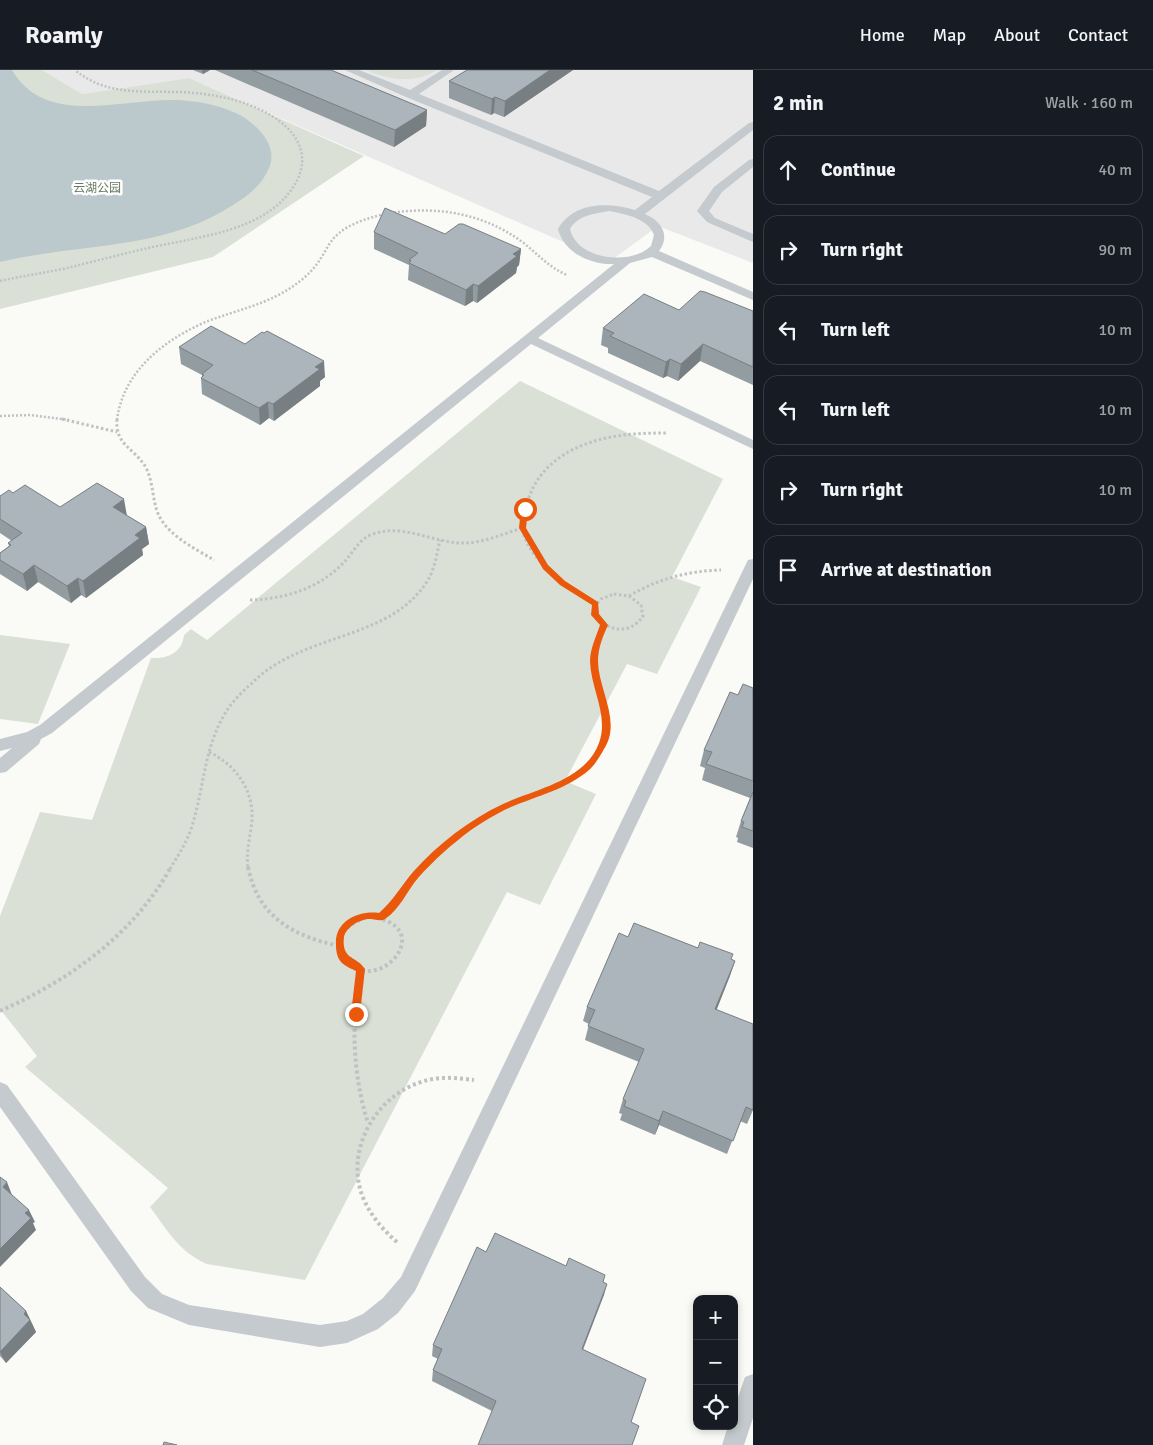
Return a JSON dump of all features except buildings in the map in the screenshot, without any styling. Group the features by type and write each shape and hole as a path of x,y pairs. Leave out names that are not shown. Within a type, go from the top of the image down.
{"lane":[{"path":"350,70 661,196"},
{"path":"410,95 449,70"},
{"path":"637,214 753,125"},
{"path":"753,162 715,192 707,202 704,211 711,220 753,238"},
{"path":"610,208 637,214 649,220 656,228 659,236 658,245 641,258 625,261 605,261 584,255 573,249 566,241 564,233 566,225 572,218 589,210 610,208"},
{"path":"651,252 753,296"},
{"path":"0,767 625,261"},
{"path":"529,338 753,445"},
{"path":"0,1091 138,1284 155,1301 189,1315 305,1335 336,1336 364,1327 389,1308 408,1284 751,568"},
{"path":"0,745 31,737 46,729"},
{"path":"734,1445 753,1385"}],"path":[{"path":"0,281 56,270 149,247 213,236 255,220 274,207 287,195 299,176 303,159 301,150 291,130 282,122 255,107 209,94 122,91 100,86 83,78 74,70"},
{"path":"237,574 181,540 158,515 151,479 143,465 119,438 116,423 128,385 143,364 161,348 182,334 209,321 248,310 272,300 304,277 316,264 334,238 363,220 408,209 428,209 468,215 489,221 524,243 543,263 557,271 596,284"},
{"path":"0,416 55,416 118,432"},
{"path":"596,604 562,583 545,567 522,528 531,489 556,460 575,449 598,440 625,434 669,433"},
{"path":"209,597 270,600 296,593 327,578 346,560 357,545 372,535 393,530 412,532 440,540 463,543 481,541 522,528"},
{"path":"0,1011 18,1004 72,974 116,937 149,902 172,869 190,831 213,737 226,711 251,683 275,664 300,650 367,629 396,614 416,597 429,579 440,540"},
{"path":"629,596 643,587 672,576 711,570 751,568"},
{"path":"622,594 629,596 641,605 643,617 635,626 619,629 604,625 595,615 594,609 596,604 606,596 622,594"},
{"path":"381,917 392,907 414,877 433,856 458,836 505,806 567,782 587,767 597,755 602,745 607,725 604,704 598,688 594,660 596,646 604,625"},
{"path":"209,752 222,757 234,766 242,779 249,798 252,818 248,840 248,868 254,891 269,913 286,927 305,938 339,946"},
{"path":"371,916 381,917 390,921 402,935 403,943 402,952 390,966 370,971 360,969 345,960 339,946 344,928 351,922 371,916"},
{"path":"360,969 356,1014 356,1077 362,1104 369,1123"},
{"path":"421,1257 410,1252 384,1232 366,1208 358,1180 358,1150 369,1123 389,1099 417,1083 449,1077 482,1081 503,1087"}],"shaded area":[{"name":"云湖公园","path":"0,70 12,70 26,88 44,99 64,104 85,106 182,100 211,104 229,110 251,122 262,133 270,146 271,161 269,168 254,190 244,198 206,220 178,231 120,244 0,262"},
{"path":"42,70 753,70 753,263 658,226 609,262 189,78 82,94"}],"green space":[{"name":"云湖公园","path":"0,70 42,70 82,94 189,78 364,156 213,257 0,309"},
{"path":"366,70 437,70 419,77 402,79"},
{"path":"520,381 723,479 672,577 701,587 657,674 627,664 565,781 596,794 540,905 507,892 305,1280 207,1264 181,1247 150,1207 168,1188 25,1067 37,1056 0,1009 0,916 40,812 92,820 151,658 173,654 183,641 184,635 191,629 207,640"},
{"path":"0,635 70,644 38,724 0,719"}],"route":[{"path":"356,1014 360,969 352,966 341,953 339,946 340,937 344,928 361,917 381,917 392,907 414,877 433,856 488,815 521,799 567,782 578,775 597,755 606,735 606,715 598,688 594,660 599,635 604,625 595,615 594,609 596,604 562,583 545,567 522,528 525,509"}]}
